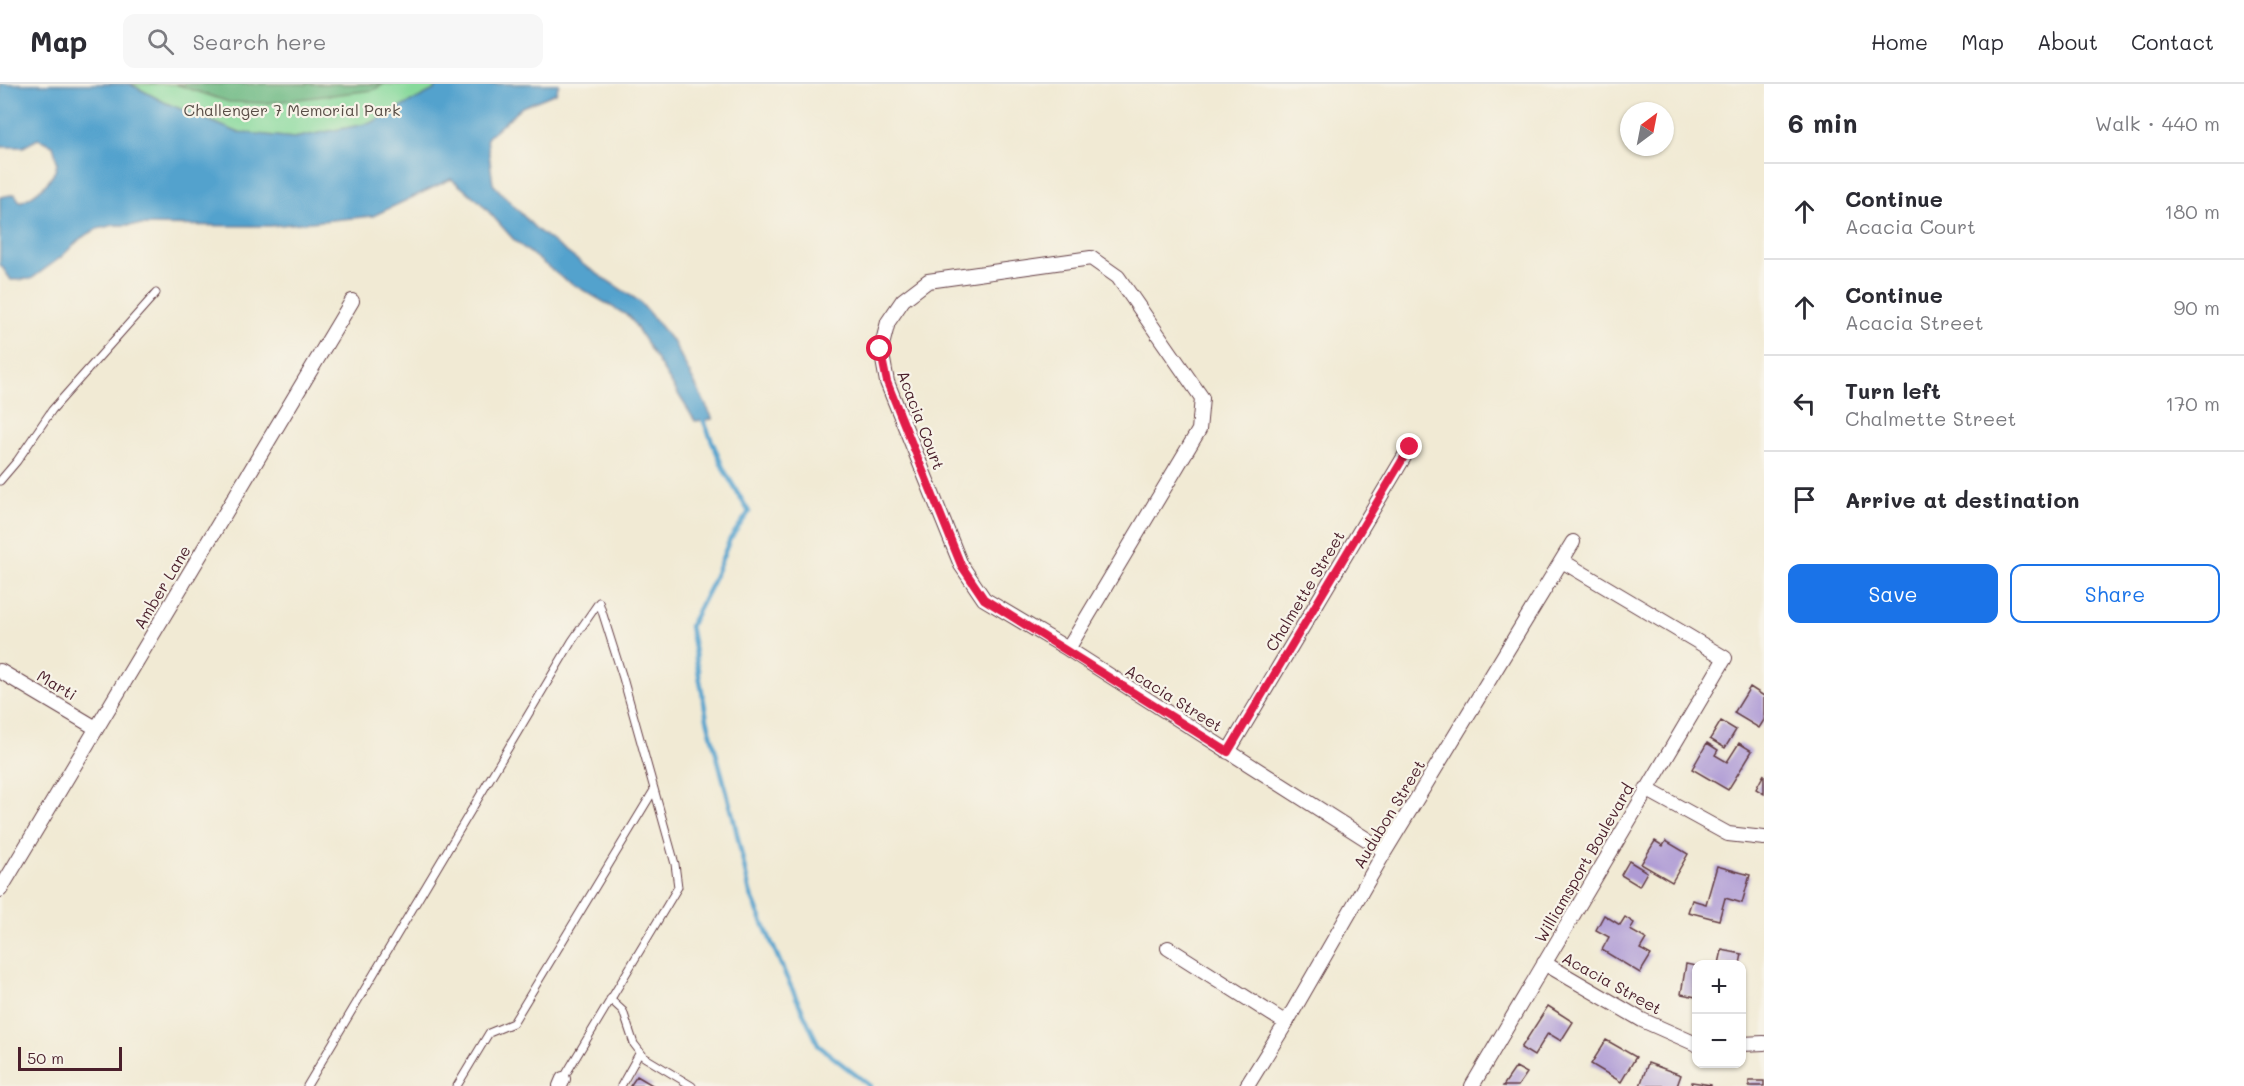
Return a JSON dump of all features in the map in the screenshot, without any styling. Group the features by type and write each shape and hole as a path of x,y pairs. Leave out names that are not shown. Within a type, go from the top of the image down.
{"street":[{"name":"Acacia Court","path":"1091,258 1118,277 1202,398 1199,430 1068,650 984,599 961,565 887,382 880,349 888,322 903,300 928,281 1091,258"},
{"name":"Amber Lane","path":"0,890 352,301"},
{"name":"Chalmette Street","path":"1228,752 1410,447"},
{"name":"Audubon Street","path":"1247,1086 1385,851 1573,542"},
{"name":"Williamsport Boulevard","path":"1472,1086 1725,658 1562,561"},
{"name":"Acacia Street","path":"1068,650 1385,851"},
{"name":"Marti","path":"0,671 96,728"},
{"path":"1646,789 1728,834 1764,838"},
{"path":"1168,948 1286,1023"},
{"name":"Acacia Street","path":"1544,963 1642,1020 1692,1042"},
{"path":"1746,1044 1764,1043"}],"lane":[{"path":"0,481 17,461 52,410 156,293"},
{"path":"307,1086 572,641 599,602 675,864 678,887 562,1082"},
{"path":"457,1086 489,1033 513,1023 654,789"},
{"path":"610,999 623,1011 634,1044 644,1057 692,1086"},
{"path":"621,1086 640,1052"}],"green space":[{"name":"Challenger 7 Memorial Park","path":"130,84 439,84 434,90 371,123 294,138 237,132 166,103"},
{"path":"175,84 384,84 373,90 266,103 229,102"}],"water":[{"path":"0,84 130,84 166,103 237,132 294,138 371,123 434,90 439,84 559,84 556,93 522,107 487,138 493,184 536,229 585,266 639,301 674,343 713,419 695,421 630,317 562,278 515,241 479,201 451,179 373,216 270,226 114,225 97,229 81,238 60,258 31,279 11,280 0,264 0,197 15,194 20,202 32,196 48,182 55,170 57,159 53,145 38,139 23,147 0,147"}],"building":[{"path":"1750,687 1764,696 1764,720 1759,728 1734,713"},
{"path":"1721,721 1736,730 1725,748 1710,739"},
{"path":"1707,743 1718,750 1715,755 1727,762 1739,743 1752,751 1728,790 1692,769"},
{"path":"1764,774 1764,794 1756,789"},
{"path":"1655,841 1663,846 1666,841 1688,854 1672,882 1641,864"},
{"path":"1629,861 1647,872 1639,886 1621,875"},
{"path":"1717,866 1750,875 1742,903 1725,898 1719,920 1688,912 1692,900 1706,904"},
{"path":"1604,915 1620,925 1625,917 1634,923 1630,930 1646,939 1640,949 1651,955 1640,973 1602,950 1609,937 1596,930"},
{"path":"1722,950 1742,954 1741,960 1720,960"},
{"path":"1686,964 1692,965 1692,996 1681,994"},
{"path":"1548,1006 1573,1022 1561,1041 1548,1033 1534,1056 1521,1048"},
{"path":"1606,1040 1636,1057 1621,1082 1591,1064"},
{"path":"1648,1063 1681,1075 1677,1086 1640,1086"},
{"path":"1516,1067 1527,1073 1518,1086 1503,1086"},
{"path":"637,1076 654,1086 630,1086"},
{"path":"1749,1081 1764,1081 1764,1086 1749,1086"},
{"path":"1692,1082 1711,1085 1711,1086 1691,1086"}],"waterway":[{"path":"702,417 724,470 749,512 730,539 712,583 690,626 707,719 733,816 750,893 819,1046 870,1086"}],"route":[{"path":"880,349 887,382 961,565 984,599 1228,752 1410,447"}]}
